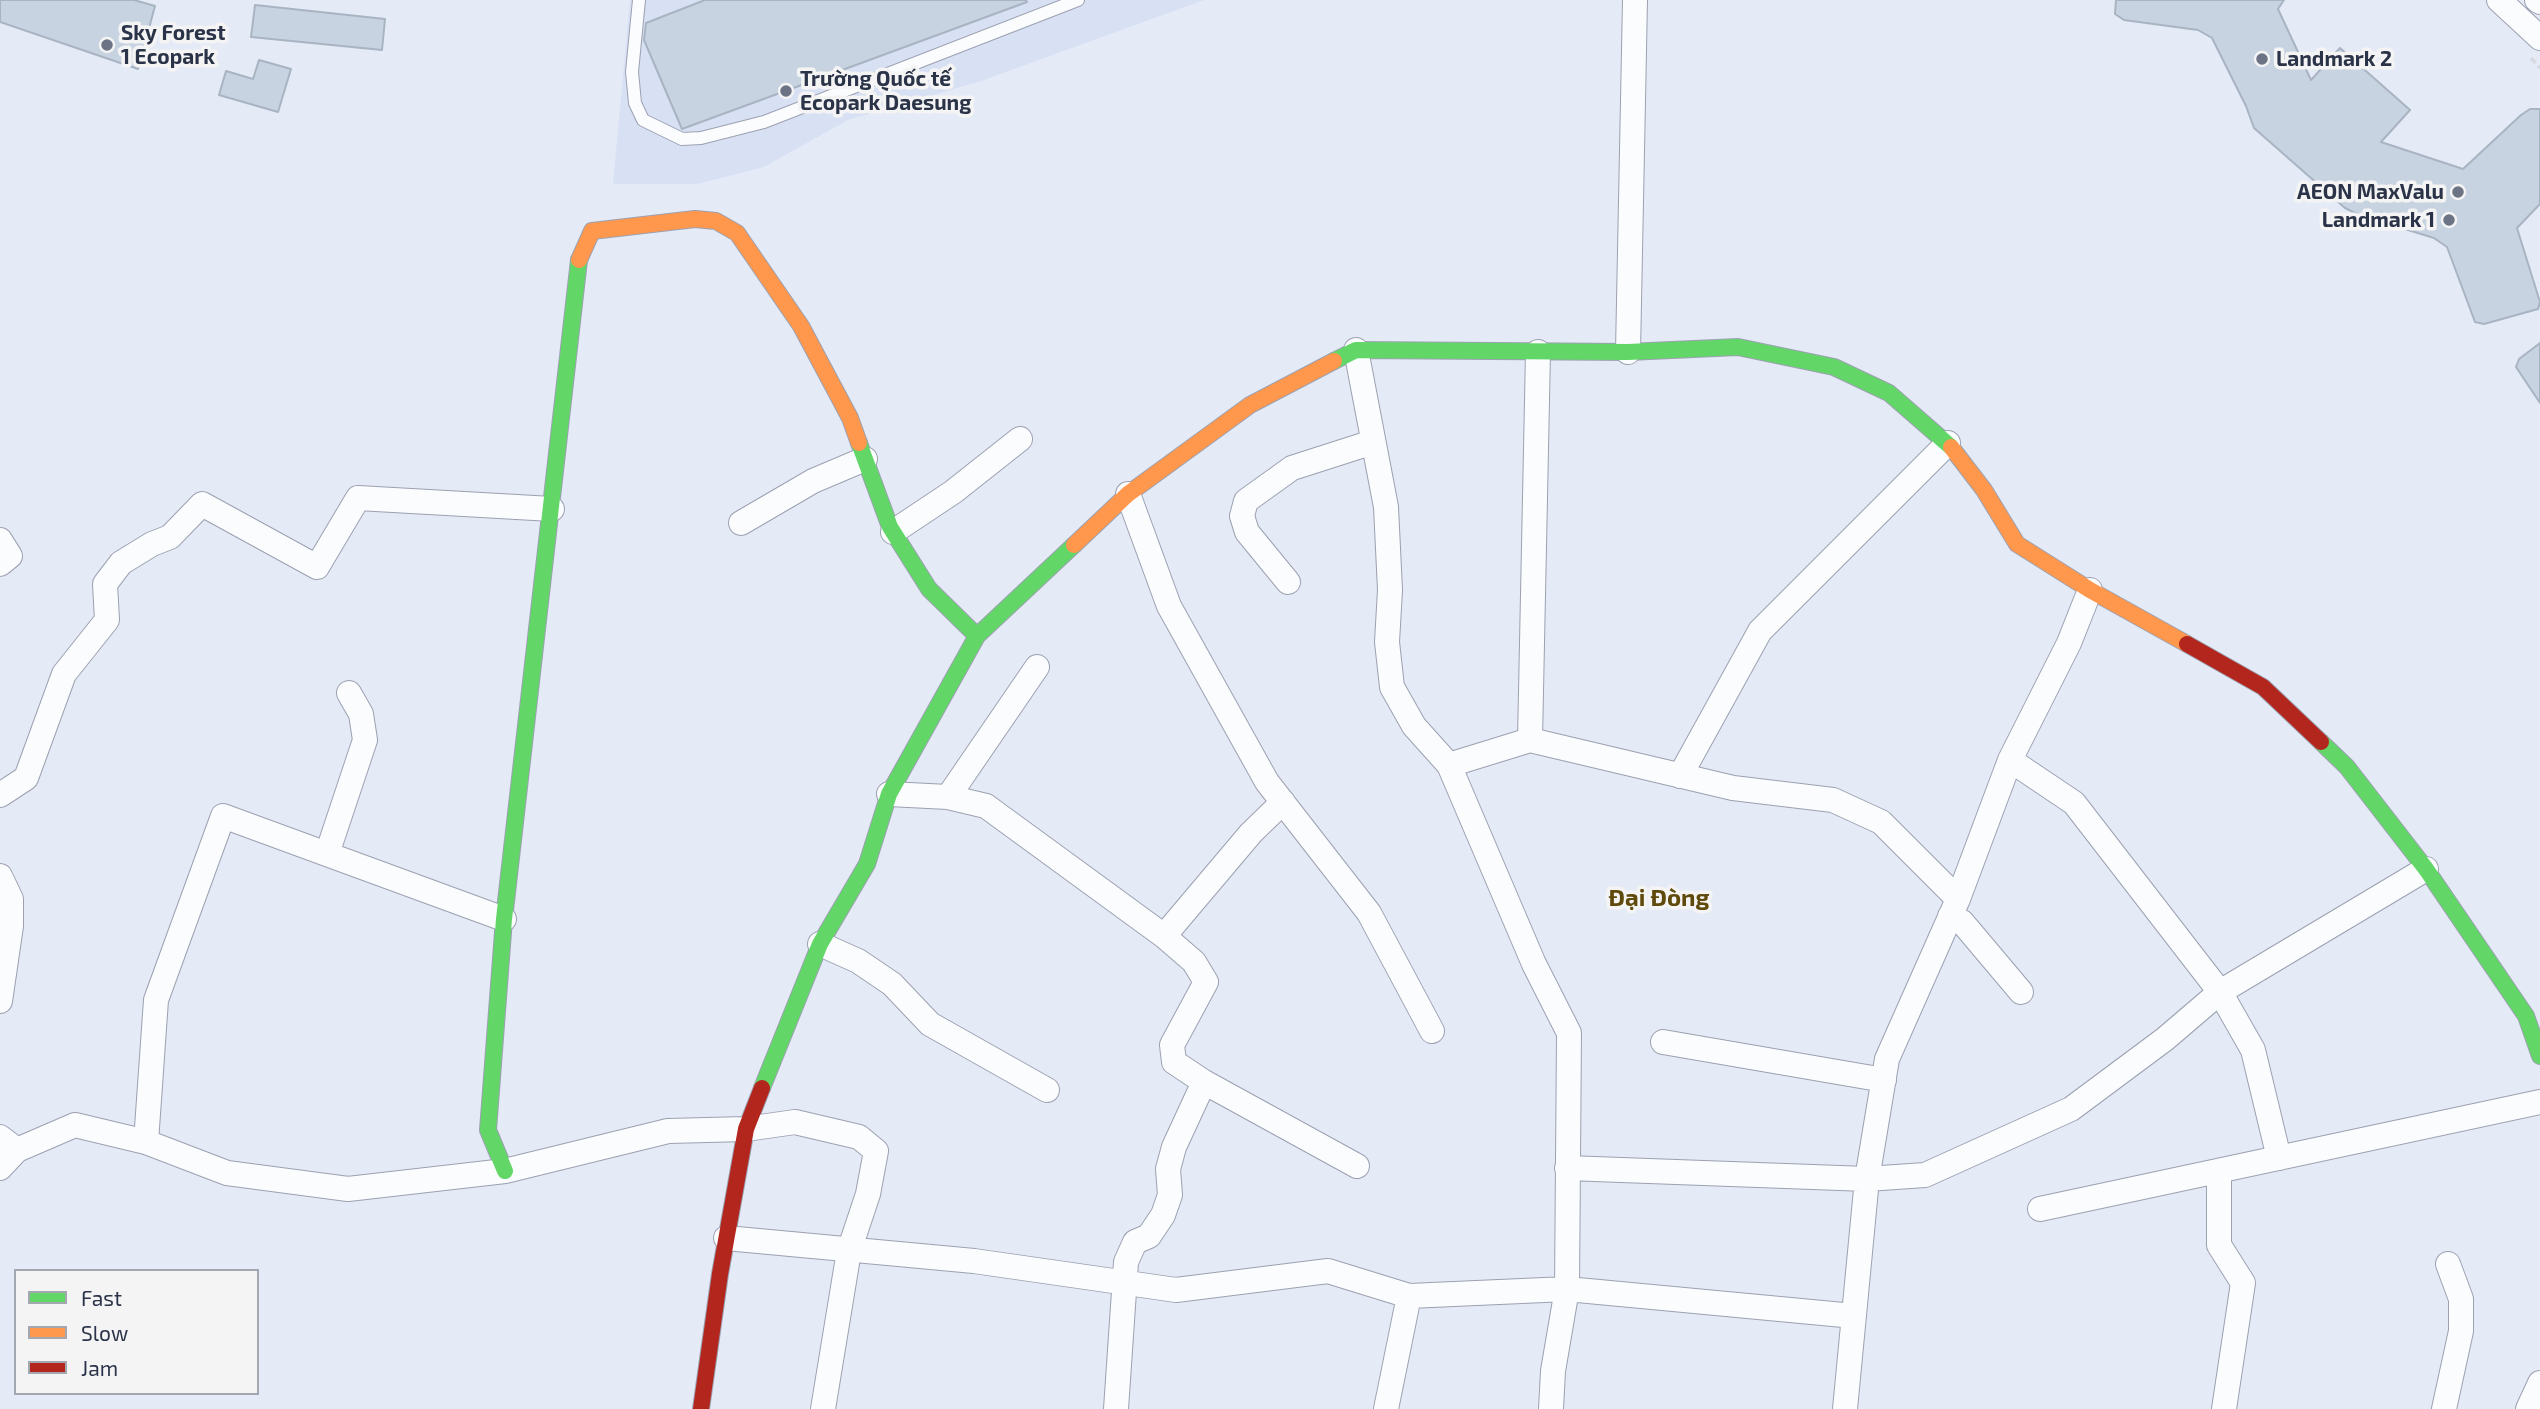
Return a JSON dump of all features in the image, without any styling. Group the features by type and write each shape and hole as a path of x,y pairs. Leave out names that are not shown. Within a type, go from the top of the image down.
{"street":[{"path":"1628,352 1635,0"},
{"path":"2499,0 2540,38"},
{"path":"505,1171 488,1130 504,919 579,256 592,231 695,219 716,221 737,233 801,326 850,418 893,532 929,589 977,636"},
{"path":"701,1409 732,1239 746,1129 820,944 867,864 889,794 977,636 1128,494 1250,405 1356,350 1628,352 1738,347 1834,367 1889,393 1948,443 1984,490 2017,544 2091,590 2263,687 2347,767 2426,869 2526,1016 2540,1056"},
{"path":"1356,350 1385,507 1390,590 1387,642 1392,687 1414,726 1449,765 1534,964 1569,1033 1567,1289 1553,1371 1551,1409"},
{"path":"1530,740 1538,352"},
{"path":"893,532 953,492 1020,439"},
{"path":"1288,582 1247,532 1242,516 1246,501 1292,468 1373,442"},
{"path":"1680,776 1760,631 1948,443"},
{"path":"741,523 813,481 865,459"},
{"path":"1128,494 1168,606 1267,782 1369,913 1432,1031"},
{"path":"0,795 26,778 64,674 107,620 105,584 121,564 152,544 170,537 202,504 317,566 358,498 552,509"},
{"path":"0,540 10,556 0,565"},
{"path":"1845,1409 1867,1179 1888,1059 1954,908 2010,760 2091,590"},
{"path":"948,797 1037,667"},
{"path":"327,854 365,740 361,714 349,693"},
{"path":"1449,765 1530,740 1733,788 1833,800 1881,822 2021,992"},
{"path":"2010,760 2074,803 2108,843 2220,992 2253,1050 2279,1158"},
{"path":"889,794 948,797 986,806 1164,936 1194,962 1205,978 1202,993 1171,1053 1177,1065 1357,1166"},
{"path":"1164,936 1251,833 1283,802"},
{"path":"146,1142 156,1000 223,816 504,919"},
{"path":"1567,1168 1867,1179 1925,1175 2071,1109 2165,1039 2220,992 2426,869"},
{"path":"0,876 11,899 11,926 0,1001"},
{"path":"820,944 858,961 892,984 930,1024 1047,1090"},
{"path":"1663,1042 1884,1080"},
{"path":"1116,1409 1122,1281 1131,1247 1154,1230 1163,1215 1170,1195 1168,1169 1171,1154 1204,1082"},
{"path":"2040,1209 2540,1102"},
{"path":"0,1168 9,1143 75,1125 146,1142 227,1173 348,1189 505,1171 667,1131 746,1129 795,1122 859,1137 876,1151 868,1194 849,1251 823,1409"},
{"path":"2218,1171 2219,1245 2243,1283 2224,1409"},
{"path":"732,1239 974,1261 1176,1290 1328,1271 1409,1296 1567,1289 1854,1316"},
{"path":"2444,1409 2461,1331 2461,1299 2448,1264"},
{"path":"1386,1409 1409,1296"},
{"path":"2528,1409 2540,1383"}],"lane":[{"path":"639,0 632,72 635,103 643,120 682,139 701,138 764,122 1078,0"}],"shaded area":[{"name":"Trường Quốc tế Ecopark Daesung","path":"630,0 1204,0 981,81 848,120 764,167 697,184 613,184"}],"building":[{"name":"Sky Forest 1 Ecopark","path":"0,0 134,0 155,6 138,69 0,22"},
{"path":"705,0 1027,2 682,129 644,40 646,23"},
{"path":"2116,0 2284,0 2278,9 2311,80 2340,48 2410,110 2381,142 2463,169 2521,115 2530,109 2540,109 2540,204 2517,228 2540,302 2538,309 2484,324 2475,322 2447,247 2434,238 2359,215 2345,208 2254,128 2212,38 2198,30 2124,20 2115,14"},
{"path":"255,5 385,19 382,50 251,37"},
{"path":"259,60 291,69 278,112 219,95 226,71 253,79"},
{"path":"2540,343 2540,403 2516,367 2519,359"}],"traffic: fast":[{"path":"505,1171 488,1130 504,919 579,260"},
{"path":"1334,361 1356,350 1628,352 1738,347 1834,367 1889,393 1951,447"},
{"path":"859,443 890,527 929,589 977,636"},
{"path":"762,1088 820,944 867,864 889,794 977,636 1074,545"},
{"path":"2321,742 2347,767 2426,869 2526,1016 2540,1056"}],"traffic: slow":[{"path":"579,260 592,231 695,219 716,221 737,233 801,326 850,418 859,443"},
{"path":"1074,545 1128,494 1250,405 1334,361"},
{"path":"1951,447 1984,490 2017,544 2090,590 2187,644"}],"traffic: jam":[{"path":"2187,644 2263,687 2321,742"},
{"path":"701,1409 720,1274 746,1129 762,1088"}],"place":[{"name":"Sky Forest 1 Ecopark","path":"107,45"},
{"name":"Landmark 2","path":"2262,59"},
{"name":"Trường Quốc tế Ecopark Daesung","path":"786,91"},
{"name":"AEON MaxValu","path":"2458,192"},
{"name":"Landmark 1","path":"2449,220"}],"district":[{"name":"Đại Đòng","path":"1659,898"}]}
